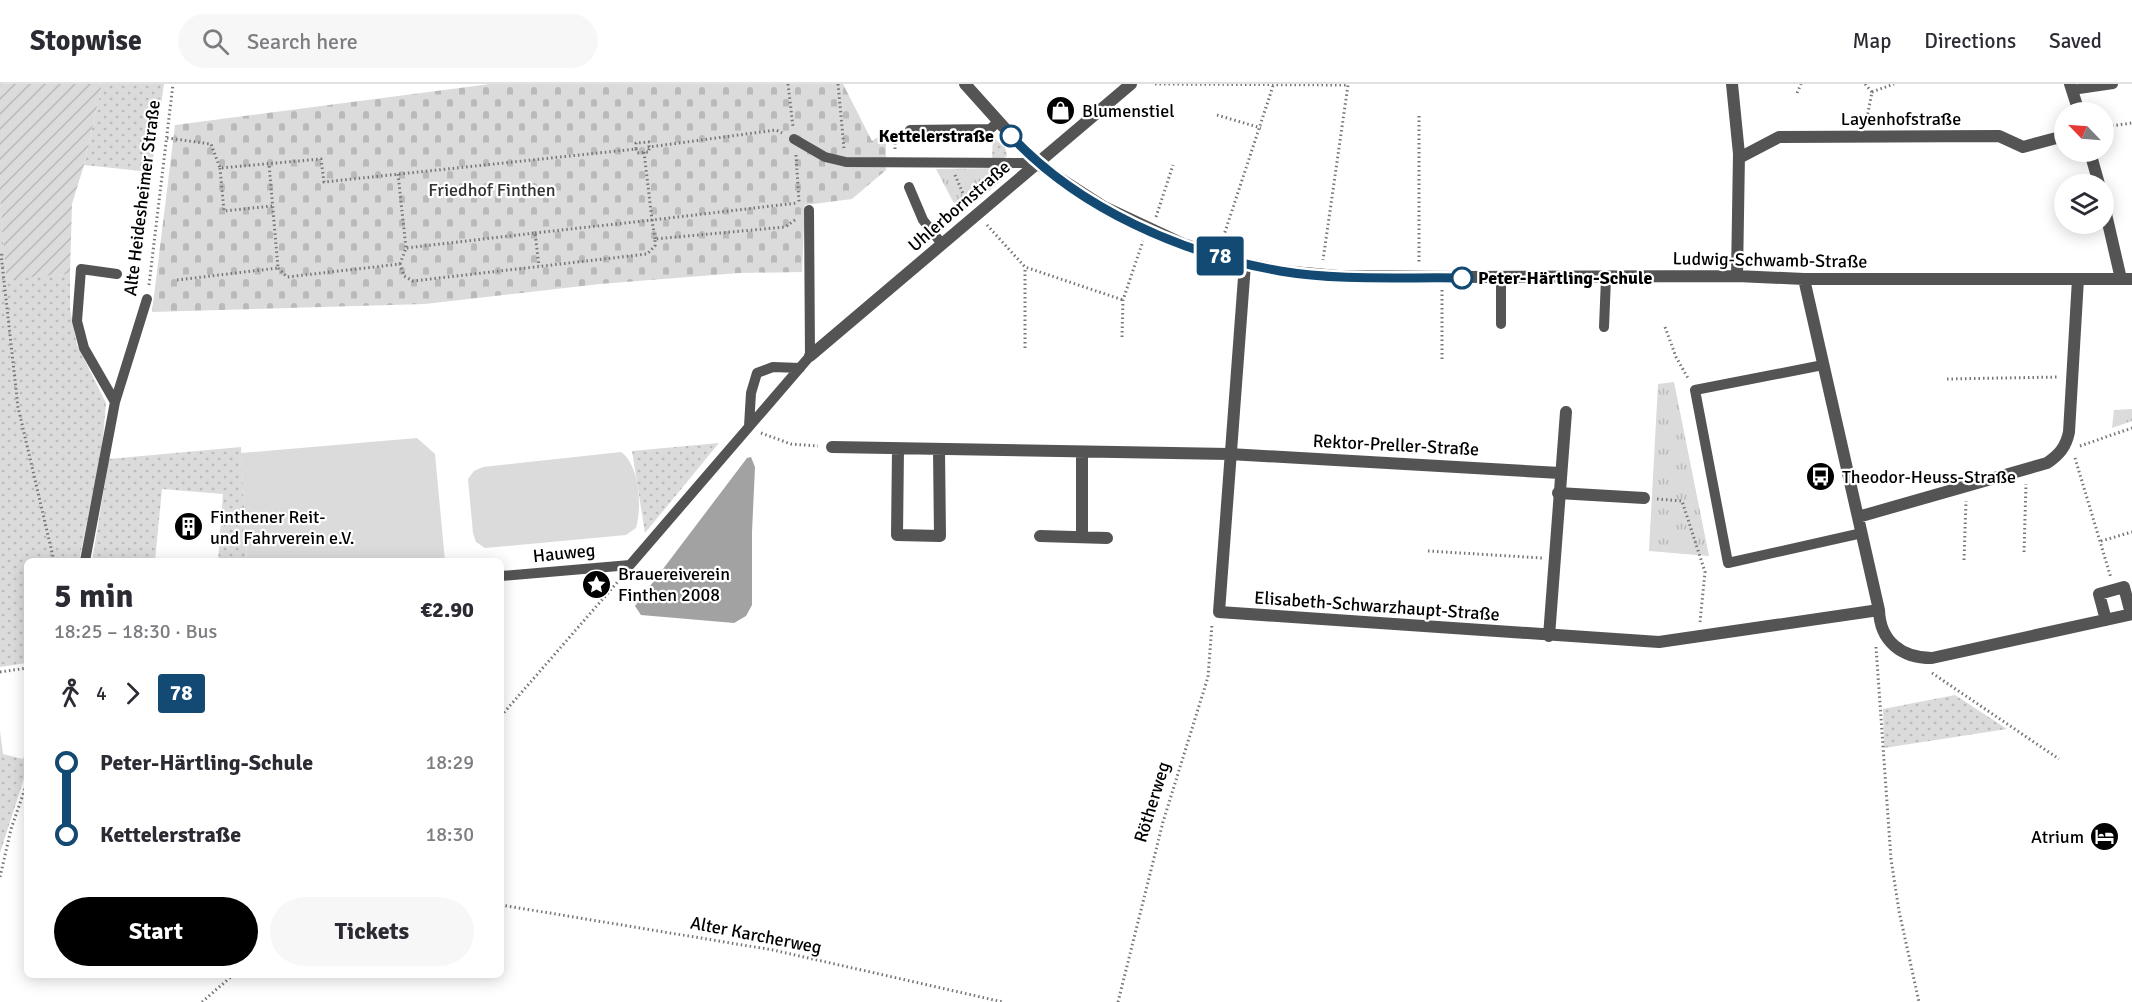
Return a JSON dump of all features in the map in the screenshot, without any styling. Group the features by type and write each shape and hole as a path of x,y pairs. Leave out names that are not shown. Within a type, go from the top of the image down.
{"street":[{"path":"964,84 1036,163"},
{"name":"Uhlerbornstraße","path":"810,356 1131,84"},
{"path":"1732,84 1739,158 1737,276"},
{"path":"2071,87 2076,102"},
{"name":"Layenhofstraße","path":"1739,158 1779,137 1999,136 2023,147 2054,139"},
{"name":"Ludwig-Schwamb-Straße","path":"1036,163 1104,207 1149,230 1183,244 1245,264 1282,271 1338,276 1501,278 1737,276 1804,279 2126,279"},
{"path":"2113,234 2126,279"},
{"path":"1219,612 1245,264"},
{"path":"1804,279 1879,610 1880,626 1888,640 1910,654 1932,658 2106,620 2131,614 2124,587 2099,594 2106,620"},
{"path":"1858,517 2047,463 2057,456 2067,441 2078,279"},
{"path":"1549,636 1553,558 1566,412"},
{"path":"832,447 1229,454"},
{"path":"898,449 897,535 940,536 939,450"},
{"path":"1082,452 1082,537"},
{"name":"Rektor-Preller-Straße","path":"1229,454 1560,473"},
{"path":"1558,493 1644,498"},
{"path":"1040,536 1107,538"},
{"name":"Elisabeth-Schwarzhaupt-Straße","path":"1219,612 1659,642 1879,610"}],"lane":[{"path":"2071,87 2113,84"},
{"path":"910,130 990,129 998,122"},
{"path":"794,140 825,157 846,162 1036,163"},
{"path":"909,187 922,220 942,244"},
{"path":"630,565 810,356 812,264 802,208"},
{"path":"115,402 84,348 77,321 81,269 117,274"},
{"path":"1501,278 1501,324"},
{"path":"1604,327 1606,278"},
{"name":"Alte Heidesheimer Straße","path":"86,558 115,402 147,299"},
{"path":"1822,365 1695,390 1728,563 1862,533"},
{"path":"749,426 751,393 757,374 773,367 800,368"},
{"name":"Hauweg","path":"504,576 630,565"}],"path":[{"name":"Alte Heidesheimer Straße","path":"147,299 173,84"},
{"path":"655,240 785,227 791,224 802,208 788,84"},
{"path":"838,84 846,162"},
{"path":"1155,84 1348,85 1322,266"},
{"path":"1797,93 1801,84"},
{"path":"1864,84 1872,92"},
{"path":"1872,92 1894,84"},
{"path":"1220,247 1273,86"},
{"path":"1864,137 1872,92"},
{"path":"1217,114 1261,128"},
{"path":"1419,116 1419,268"},
{"path":"2114,126 2132,123"},
{"path":"649,147 776,130 794,140"},
{"path":"894,163 896,138 910,130"},
{"path":"167,138 211,144 220,168 224,211 272,206"},
{"path":"649,142 649,147 649,152 637,153 636,143 649,142"},
{"path":"220,168 321,159 324,182 636,149"},
{"path":"398,174 406,248 400,264 404,276 413,281 648,254 655,246 655,240 644,153"},
{"path":"269,164 278,268 287,277 400,264"},
{"path":"951,164 969,210"},
{"path":"1154,222 1173,165"},
{"path":"406,248 652,220 802,208"},
{"name":"Uhlerbornstraße","path":"983,221 1025,267 1123,300"},
{"path":"535,233 539,266"},
{"path":"1122,337 1123,300 1144,239"},
{"path":"1,254 18,407 53,558"},
{"path":"1025,267 1025,348"},
{"path":"177,280 278,268"},
{"path":"1442,287 1442,360"},
{"path":"1665,327 1676,357 1695,390"},
{"path":"1947,379 2073,377"},
{"path":"749,426 791,444 832,447"},
{"path":"2114,590 2102,541 2072,449 2132,428"},
{"path":"2024,552 2026,476"},
{"path":"1964,560 1966,494"},
{"path":"1644,498 1682,501 1705,572 1699,638"},
{"path":"2102,541 2132,532"},
{"path":"1428,551 1553,558"},
{"path":"504,713 616,586 630,565"},
{"name":"Rötherweg","path":"1118,1002 1163,822 1208,677 1212,625 1219,612"},
{"path":"1880,626 1876,652 1891,859 1899,911 1919,1002"},
{"path":"1910,654 1932,673 2059,759"},
{"path":"0,672 24,668"},
{"path":"0,877 11,830 24,792"},
{"name":"Alter Karcherweg","path":"504,905 772,950 1003,1002"},
{"path":"202,1002 230,978"}],"green space":[{"path":"0,84 102,84 84,165 72,204 70,274 6,279 0,197"},
{"path":"102,84 164,84 151,172 84,165"},
{"name":"Friedhof Finthen","path":"490,84 843,84 872,141 886,131 886,170 852,199 805,205 802,272 739,273 600,284 425,304 152,312 175,125"},
{"path":"993,137 1005,148 1007,156 1004,158 992,159"},
{"path":"1002,168 1002,180 960,215 936,169"},
{"path":"0,195 6,278 70,274 70,309 77,345 106,403 102,448 80,558 24,558 24,663 0,667"},
{"path":"1674,382 1709,556 1649,551 1658,384"},
{"path":"2132,409 2132,421 2112,428 2114,410"},
{"path":"417,438 435,454 445,558 247,558 241,453"},
{"path":"719,443 645,533 632,451"},
{"path":"241,447 247,558 218,558 223,494 162,489 155,558 92,558 109,459"},
{"path":"621,452 627,458 636,476 639,499 636,528 626,535 485,548 476,542 473,533 468,479 474,471 483,467"},
{"path":"1955,695 2007,729 1884,748 1883,709"},
{"path":"0,731 3,754 23,759 24,756 24,778 0,853"}],"shaded area":[{"path":"751,457 755,467 752,605 746,616 734,623 641,615 635,606 747,458"}],"bus line":[{"name":"78","path":"1011,136 1036,163 1104,207 1183,244 1238,262 1282,271 1338,276 1462,278"}],"place":[{"name":"Blumenstiel","path":"1061,111"},
{"name":"Kettelerstraße","path":"1011,136"},
{"name":"Peter-Härtling-Schule","path":"1462,278"},
{"name":"Theodor-Heuss-Straße","path":"1821,477"},
{"name":"Finthener Reit- und Fahrverein e.V.","path":"189,527"},
{"name":"Brauereiverein Finthen 2008","path":"597,584"},
{"name":"Atrium","path":"2105,837"}]}
